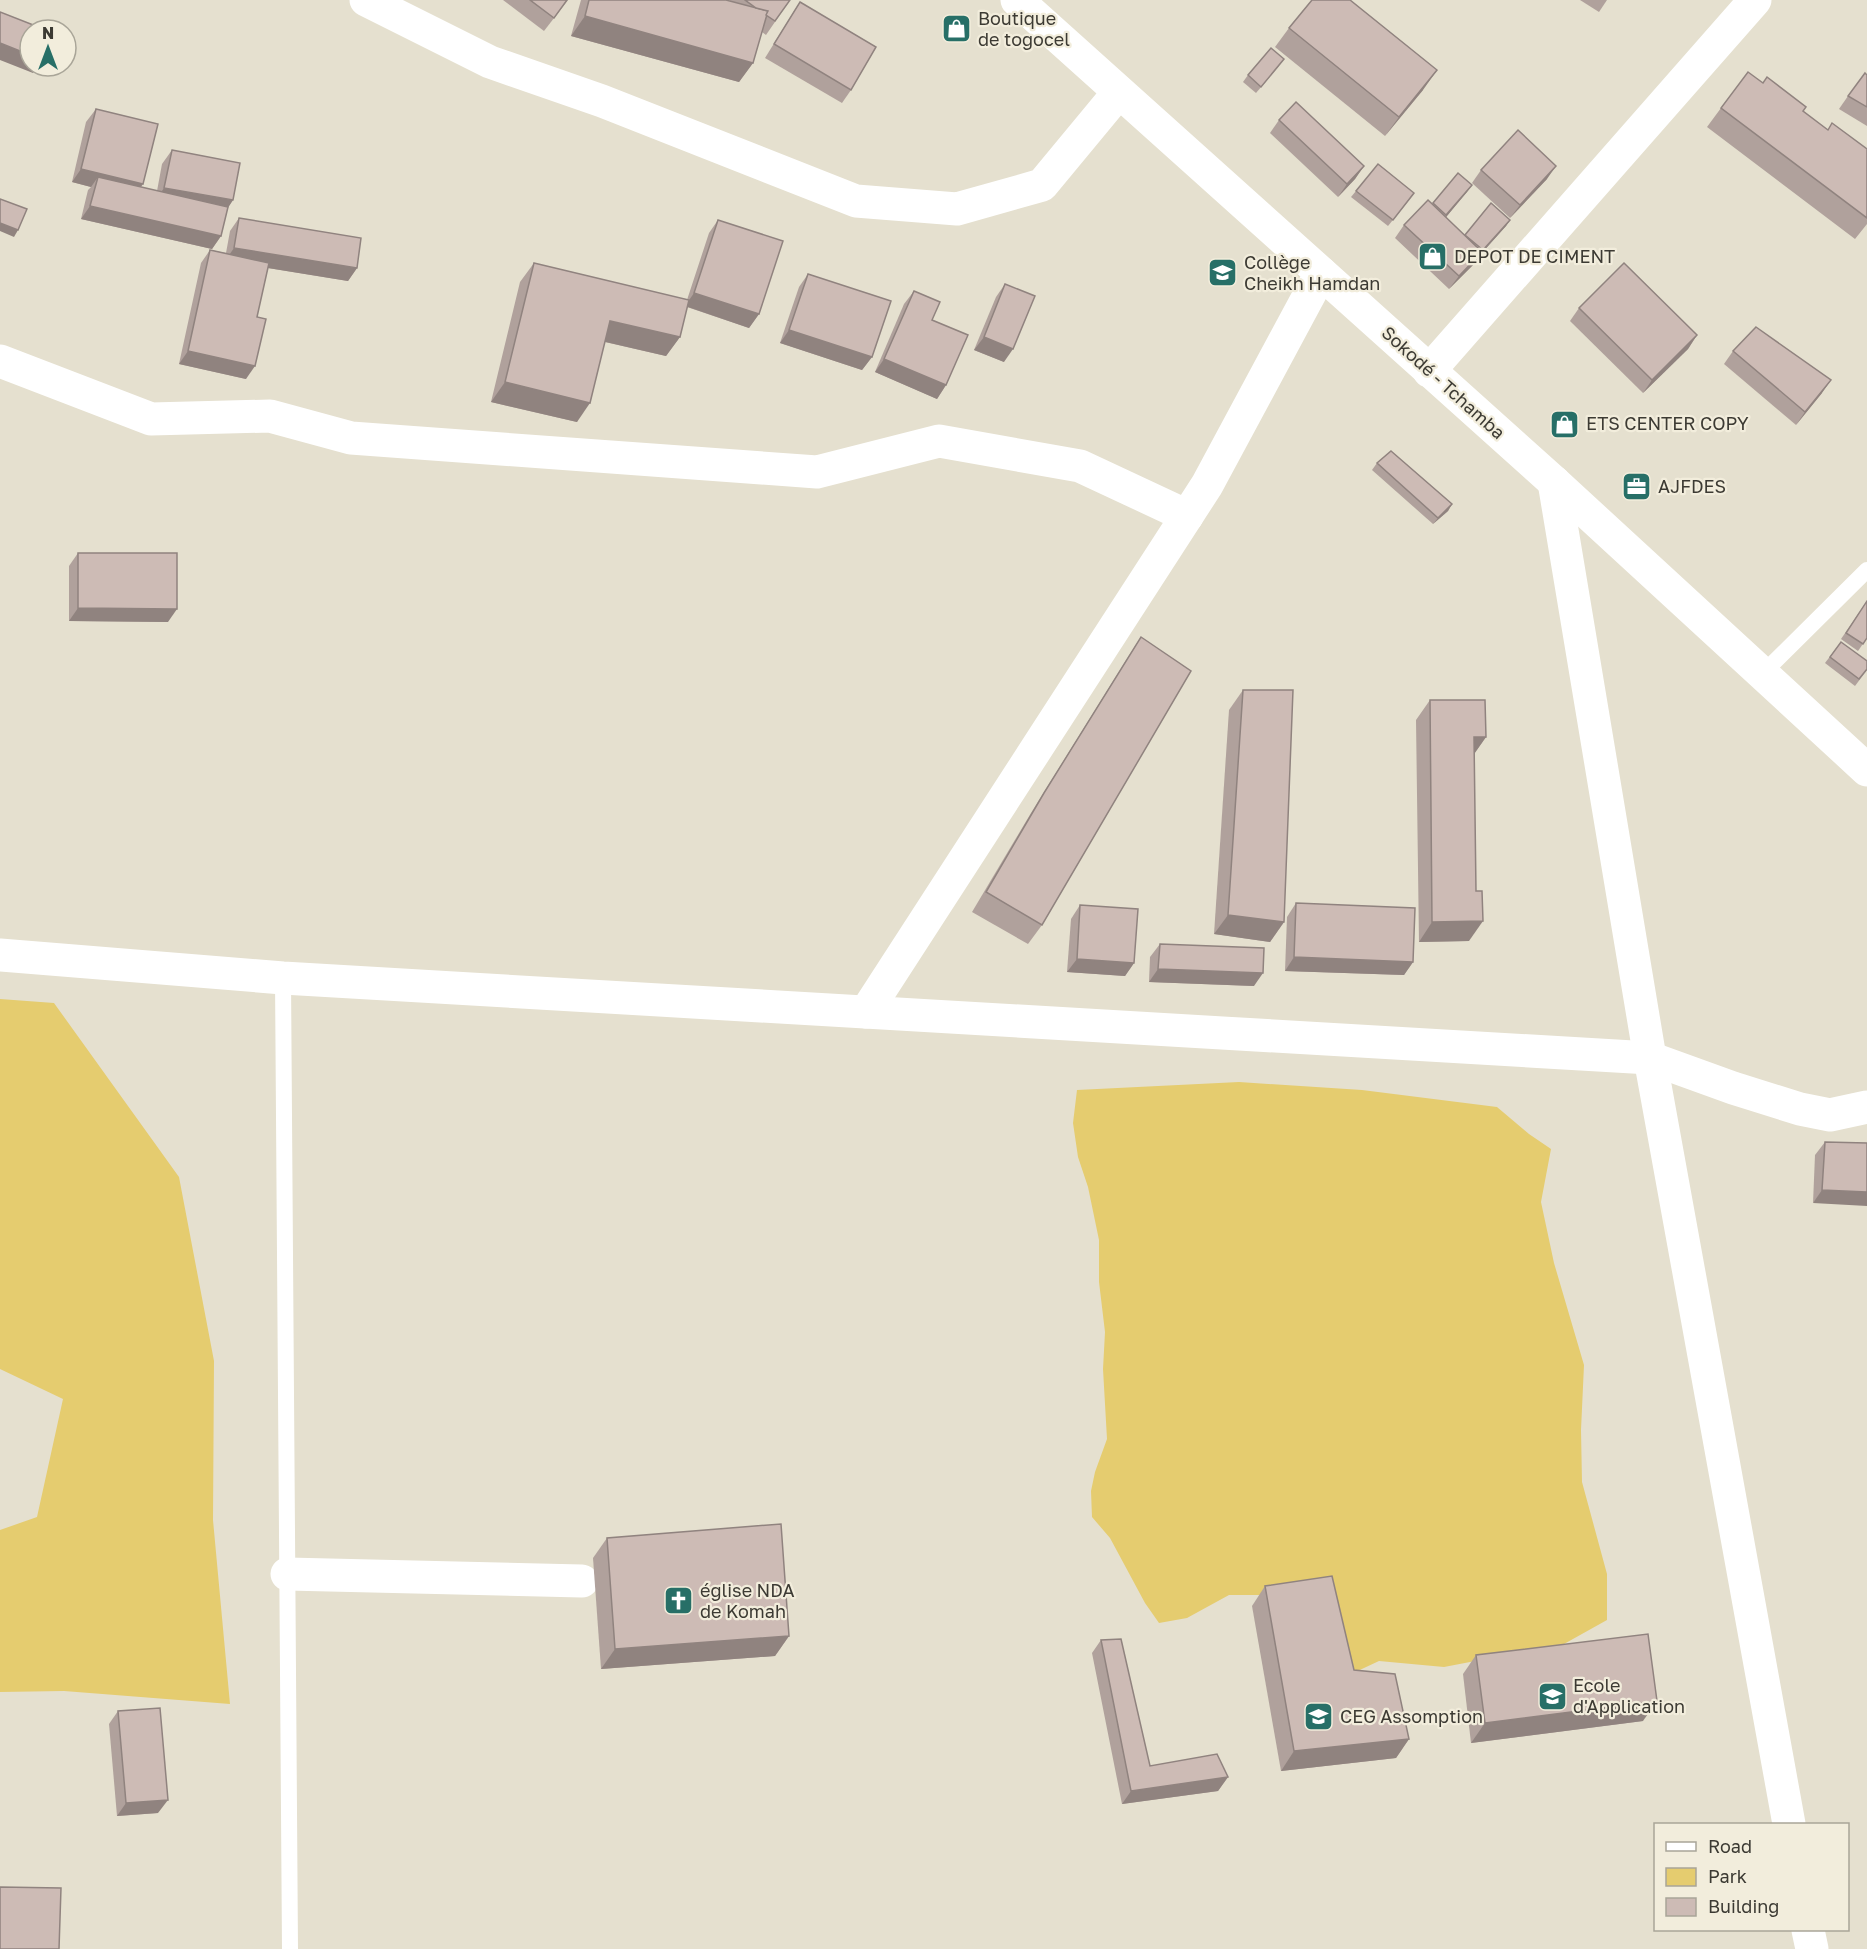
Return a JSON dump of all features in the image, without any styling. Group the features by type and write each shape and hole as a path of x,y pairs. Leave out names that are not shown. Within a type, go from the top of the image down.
{"street":[{"path":"366,0 490,62 602,101 856,201 957,209 1042,185 1119,92"},
{"name":"Sokodé - Tchamba","path":"1017,0 1554,482 1867,770"},
{"path":"1429,371 1755,0"},
{"path":"866,1012 1207,485 1321,273"},
{"path":"0,361 151,419 270,416 351,438 817,472 939,441 1080,466 1187,516"},
{"path":"1554,482 1650,1058 1789,1823"},
{"path":"0,955 283,978 1650,1058 1800,1109 1830,1115 1867,1107"},
{"path":"287,1574 582,1581"},
{"path":"1808,1931 1812,1949"}],"lane":[{"path":"1762,674 1867,570"},
{"path":"283,978 290,1949"}],"green space":[{"path":"0,999 54,1003 179,1177 214,1361 213,1520 230,1704 64,1691 0,1692 0,1530 37,1517 63,1399 0,1369"},
{"path":"1239,1082 1362,1090 1497,1107 1551,1149 1541,1202 1554,1263 1584,1365 1581,1430 1582,1482 1607,1574 1607,1620 1564,1644 1444,1667 1379,1661 1349,1675 1265,1595 1229,1595 1187,1618 1159,1623 1145,1603 1110,1538 1092,1517 1091,1491 1107,1439 1103,1369 1105,1332 1099,1282 1099,1240 1088,1187 1078,1157 1073,1123 1077,1090"}],"building":[{"path":"530,0 567,0 554,18"},
{"path":"589,0 726,0 768,11 753,63 585,16"},
{"path":"745,0 790,0 775,21 766,15 768,11 756,8"},
{"path":"1312,0 1350,0 1437,70 1399,117 1289,28"},
{"path":"800,2 876,47 851,90 774,44"},
{"path":"0,12 18,19 18,50 0,43"},
{"path":"1271,48 1284,59 1261,87 1248,75"},
{"path":"1748,72 1763,83 1767,77 1806,107 1803,111 1828,130 1832,123 1867,149 1867,218 1721,108"},
{"path":"1865,73 1867,75 1867,107 1848,96"},
{"path":"1296,102 1364,166 1347,184 1279,120"},
{"path":"96,109 158,124 143,184 81,169"},
{"path":"1518,130 1556,166 1520,205 1481,170"},
{"path":"172,150 240,163 233,200 164,188"},
{"path":"1378,164 1414,193 1393,220 1356,191"},
{"path":"1458,173 1472,185 1446,215 1433,203"},
{"path":"98,177 228,207 221,236 90,206"},
{"path":"0,199 27,209 18,230 0,223"},
{"path":"1428,200 1482,252 1459,276 1404,225"},
{"path":"1491,203 1510,220 1483,250 1465,235"},
{"path":"239,218 361,238 357,268 234,248"},
{"path":"718,220 783,241 759,314 694,293"},
{"path":"210,250 269,263 257,317 266,319 255,366 188,351"},
{"path":"534,263 689,300 680,337 610,321 590,403 505,382"},
{"path":"1624,263 1697,335 1652,380 1579,308"},
{"path":"808,274 891,301 872,357 789,330"},
{"path":"1005,284 1035,296 1013,349 984,337"},
{"path":"914,291 940,302 932,320 968,335 946,385 884,359"},
{"path":"1756,327 1831,380 1805,412 1733,351"},
{"path":"1391,451 1452,504 1438,518 1377,463"},
{"path":"78,553 177,553 177,609 78,608"},
{"path":"1867,601 1867,638 1863,644 1846,633"},
{"path":"1141,637 1191,671 1042,925 986,892 1044,793"},
{"path":"1841,642 1867,661 1867,669 1859,679 1830,657"},
{"path":"1243,690 1293,690 1284,922 1228,915"},
{"path":"1430,700 1485,700 1486,737 1474,737 1476,891 1482,891 1483,921 1432,922"},
{"path":"1296,903 1415,908 1413,962 1294,957"},
{"path":"1080,905 1138,909 1134,963 1077,959"},
{"path":"1160,944 1264,948 1263,973 1158,969"},
{"path":"1825,1142 1867,1143 1867,1192 1822,1190"},
{"path":"781,1524 789,1636 615,1649 607,1538"},
{"path":"1332,1576 1354,1670 1395,1674 1409,1739 1294,1751 1265,1586"},
{"path":"1648,1634 1657,1701 1485,1723 1476,1655"},
{"path":"1121,1639 1150,1766 1217,1754 1228,1777 1131,1791 1101,1640"},
{"path":"160,1708 168,1800 126,1803 118,1711"},
{"path":"0,1887 61,1888 59,1949 0,1949"}],"place":[{"name":"Boutique de togocel","path":"957,29"},
{"name":"DEPOT DE CIMENT","path":"1433,257"},
{"name":"Collège Cheikh Hamdan","path":"1223,273"},
{"name":"ETS CENTER COPY","path":"1565,424"},
{"name":"AJFDES","path":"1637,487"},
{"name":"église NDA de Komah","path":"679,1601"},
{"name":"Ecole d'Application","path":"1552,1696"},
{"name":"CEG Assomption","path":"1319,1717"}]}
